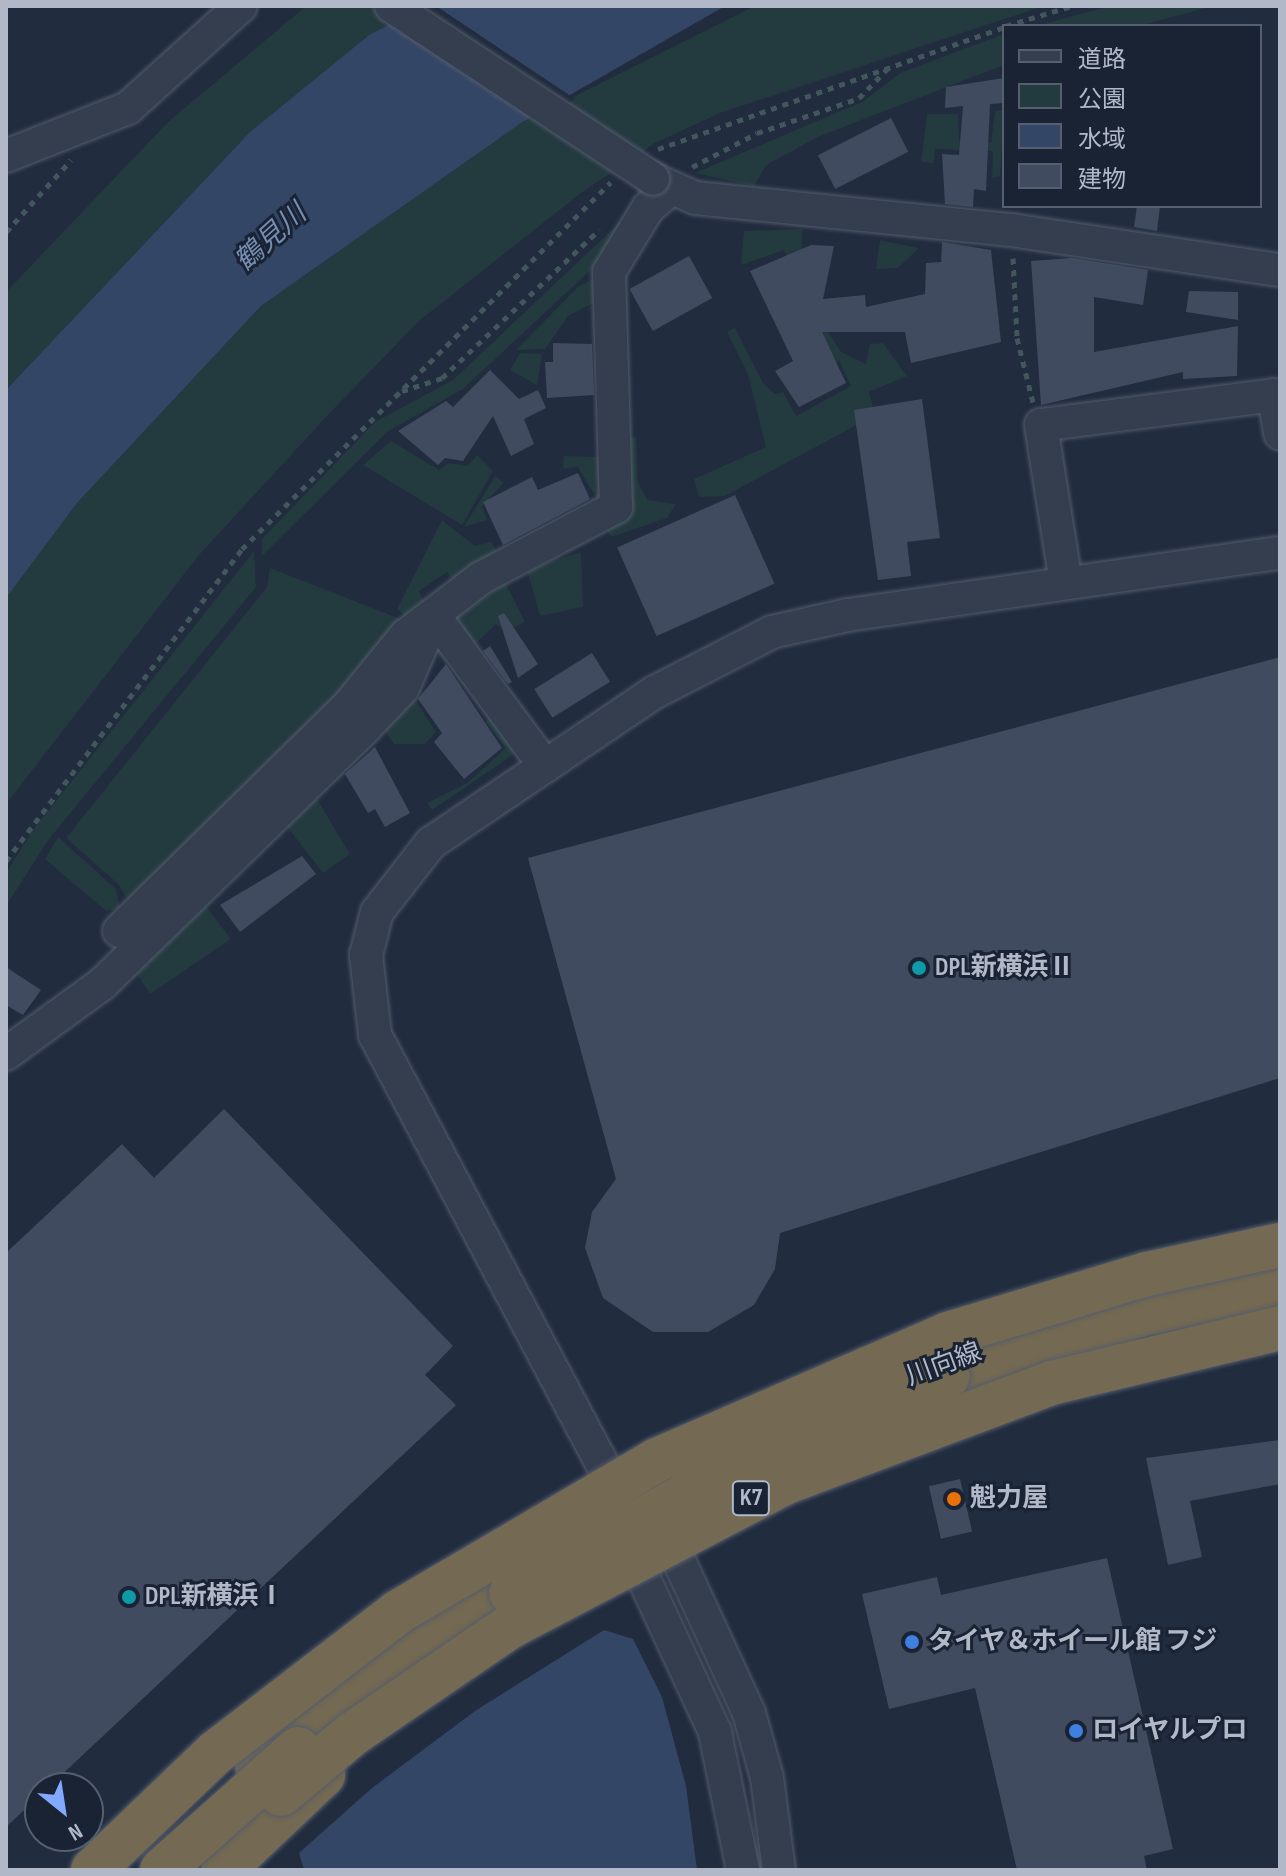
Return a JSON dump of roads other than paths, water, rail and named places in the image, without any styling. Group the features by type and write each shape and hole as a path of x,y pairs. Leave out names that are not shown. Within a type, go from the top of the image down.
{"highway":[{"path":"93,1870 215,1753 386,1621 657,1460 948,1334 1147,1274 1280,1245"},
{"name":"K7","path":"162,1870 269,1772 419,1656 670,1500 763,1452 948,1376 1136,1316 1280,1284"},
{"name":"K7","path":"196,1870 351,1735 511,1626 732,1507 876,1444 1051,1383 1280,1328"},
{"path":"144,1870 373,1673 489,1590 626,1509"},
{"path":"223,1870 292,1801 438,1688 657,1559"},
{"path":"212,1870 281,1794"}],"street":[{"path":"6,156 128,108 241,6"},
{"path":"391,6 671,179 751,205 1011,230 1280,270"},
{"path":"119,931 348,706 405,636 481,578 616,507 609,272 648,208 671,179"},
{"path":"1066,583 1041,425 1274,395 1280,434"},
{"path":"779,1870 767,1778 749,1713 626,1509 388,1067 365,996 377,912 403,871 431,843 655,692 772,632 1066,583 1280,553"},
{"path":"434,616 545,766"},
{"path":"6,1054 102,984 363,730 403,688 434,616"},
{"name":"川向線","path":"626,1509 760,1440 944,1363 1130,1304 1280,1269"},
{"path":"657,1559 786,1496 965,1426 1142,1372 1280,1342"},
{"path":"657,1559 715,1732 743,1870"}],"water":[{"name":"鶴見川","path":"425,6 725,6 521,123 261,306 77,503 6,598 6,390 250,132 369,35"},
{"path":"604,1630 633,1639 662,1697 686,1786 697,1870 304,1870 299,1853 372,1788 475,1711"}],"place":[{"name":"DPL新横浜Ⅱ","path":"919,968"},
{"name":"魁力屋","path":"954,1499"},
{"name":"DPL新横浜Ⅰ","path":"129,1597"},
{"name":"タイヤ＆ホイール館 フジ","path":"912,1642"},
{"name":"ロイヤルプロ","path":"1076,1731"}]}
